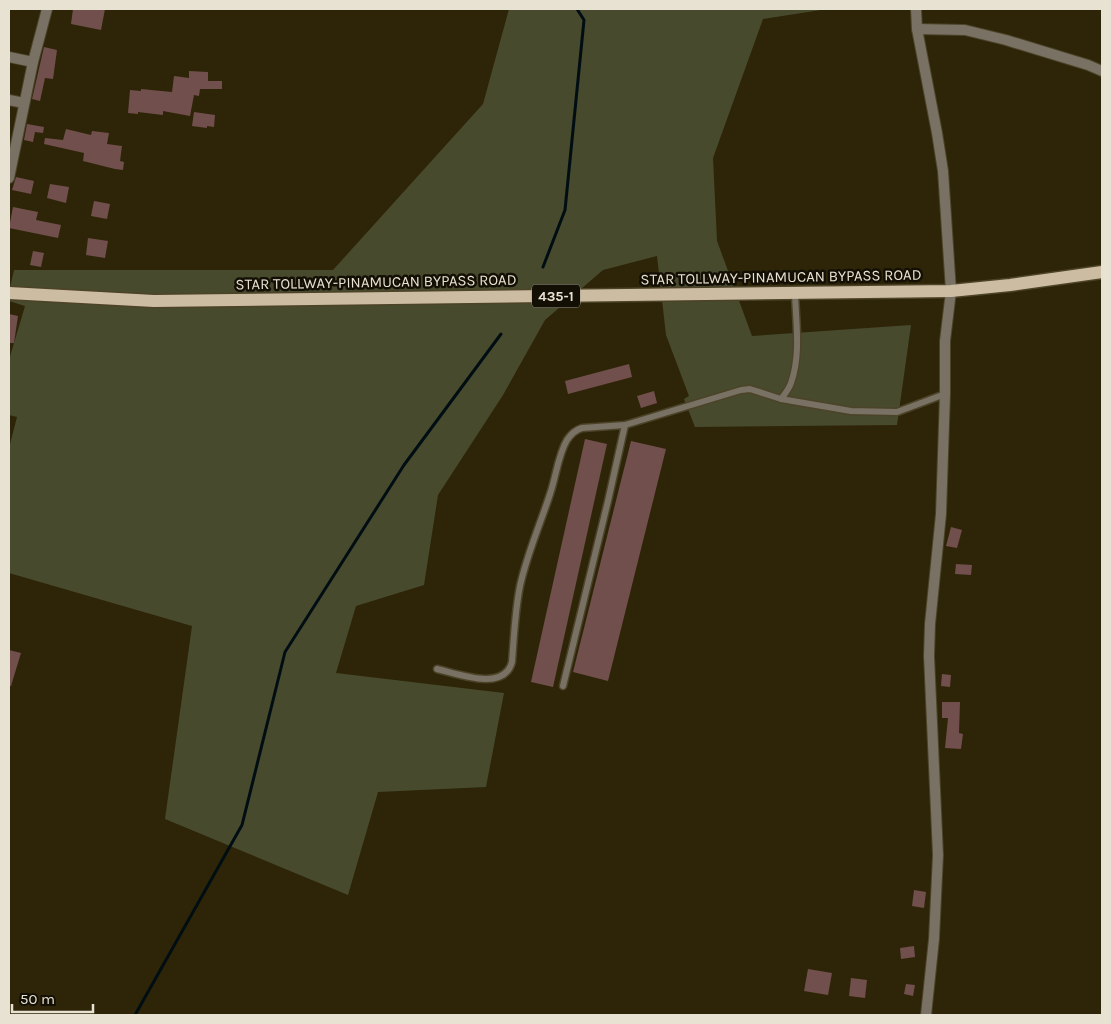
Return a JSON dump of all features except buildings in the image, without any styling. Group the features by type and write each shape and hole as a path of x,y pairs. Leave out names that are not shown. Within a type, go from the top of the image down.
{"main road":[{"name":"STAR TOLLWAY-PINAMUCAN BYPASS ROAD","path":"9,293 154,301 795,294 951,291 1102,272"}],"street":[{"path":"9,178 33,62 47,9"},
{"path":"916,9 917,29 943,171 951,291 945,341 945,394 940,514 930,624 929,656 938,855 934,939 926,1015"},
{"path":"917,29 965,30 1006,40 1102,71"},
{"path":"9,56 33,62"},
{"path":"9,100 24,103"}],"lane":[{"path":"781,399 790,385 795,368 797,340 795,294"},
{"path":"437,669 482,679 498,678 511,668 515,616 520,585 563,448 576,430 626,425 741,390 750,389 781,399 851,411 896,412 945,394"},
{"path":"563,686 626,425"}],"green space":[{"path":"509,9 827,9 763,19 713,158 717,241 752,336 911,325 897,425 695,427 684,399 689,396 666,335 657,256 603,270 545,320 503,395 438,495 424,585 356,606 336,673 504,693 486,787 378,792 348,895 165,819 192,626 9,573 9,448 17,417 9,415 9,360 25,306 9,301 9,292 14,270 333,270 483,104"}],"waterway":[{"path":"543,267 565,210 584,20 577,9"},
{"path":"135,1015 242,825 285,652 404,465 501,334"}]}
